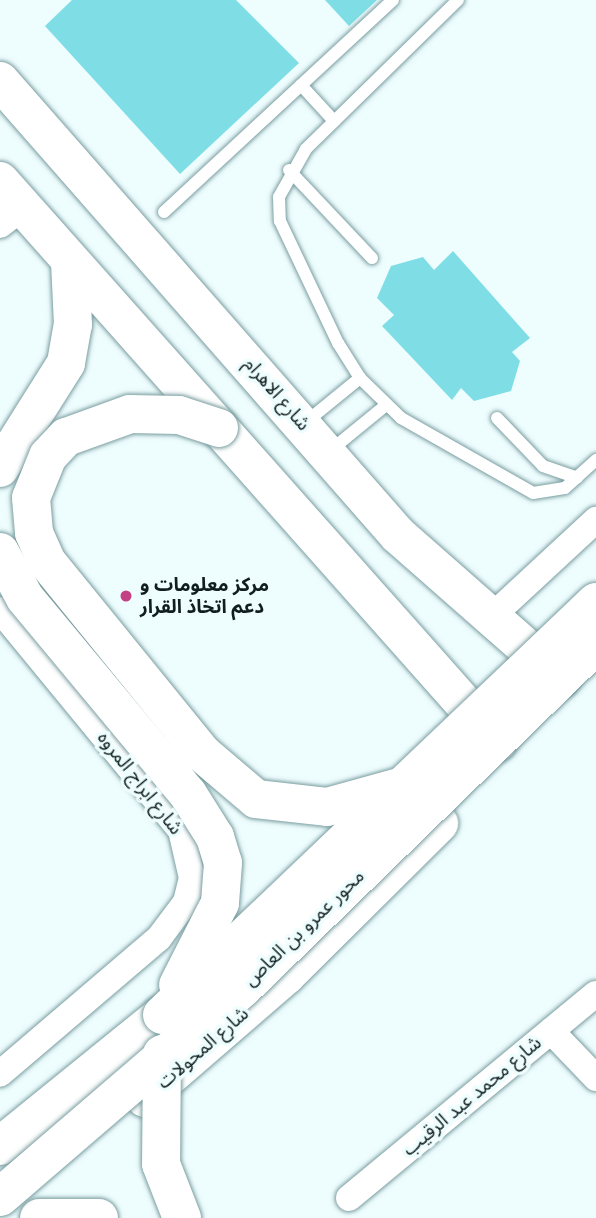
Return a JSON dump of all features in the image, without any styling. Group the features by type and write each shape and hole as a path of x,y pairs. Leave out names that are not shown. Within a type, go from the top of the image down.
{"main road":[{"name":"شارع الاهرام","path":"0,81 426,565 489,619 585,677"},
{"path":"8,205 70,261 508,753"},
{"path":"0,468 57,382 71,348 70,261"},
{"path":"219,428 178,415 130,414 66,437 48,456 32,498 34,533 47,562 202,753 256,799 327,807 410,784"},
{"path":"0,552 25,598 188,794 215,837 223,863 220,903 162,1015"},
{"name":"محور عمرو بن العاص","path":"0,1146 162,1015 410,784 596,602"},
{"name":"محور عمرو بن العاص","path":"0,1197 162,1054 243,988 596,645"},
{"path":"162,1054 161,1164 182,1218"},
{"path":"39,1218 99,1218"}],"street":[{"path":"489,619 596,520"},
{"name":"شارع ابراج المروه","path":"0,610 181,830 192,878 186,902 159,938 0,1074"},
{"name":"شارع المحولات","path":"0,1217 286,975 585,677"},
{"path":"0,1132 206,959 467,708"},
{"name":"شارع محمد عبد الرقيب","path":"349,1198 596,994"},
{"path":"551,1031 596,1078"}],"lane":[{"path":"164,212 393,0"},
{"path":"458,0 334,121 289,170 279,197 287,244 360,378 386,405 533,493 549,493 577,478 596,460"},
{"path":"301,85 334,121"},
{"path":"289,170 372,258"},
{"path":"303,424 360,378"},
{"path":"328,453 386,405"},
{"path":"497,418 543,466 577,478"}],"building":[{"path":"72,0 236,0 299,63 180,174 45,26"},
{"path":"325,0 377,0 349,26"},
{"path":"453,251 530,338 512,352 520,361 511,391 474,401 461,388 452,400 382,326 394,315 377,298 391,266 423,257 434,270"}],"place":[{"name":"مركز معلومات و دعم اتخاذ القرار","path":"126,596"}]}
